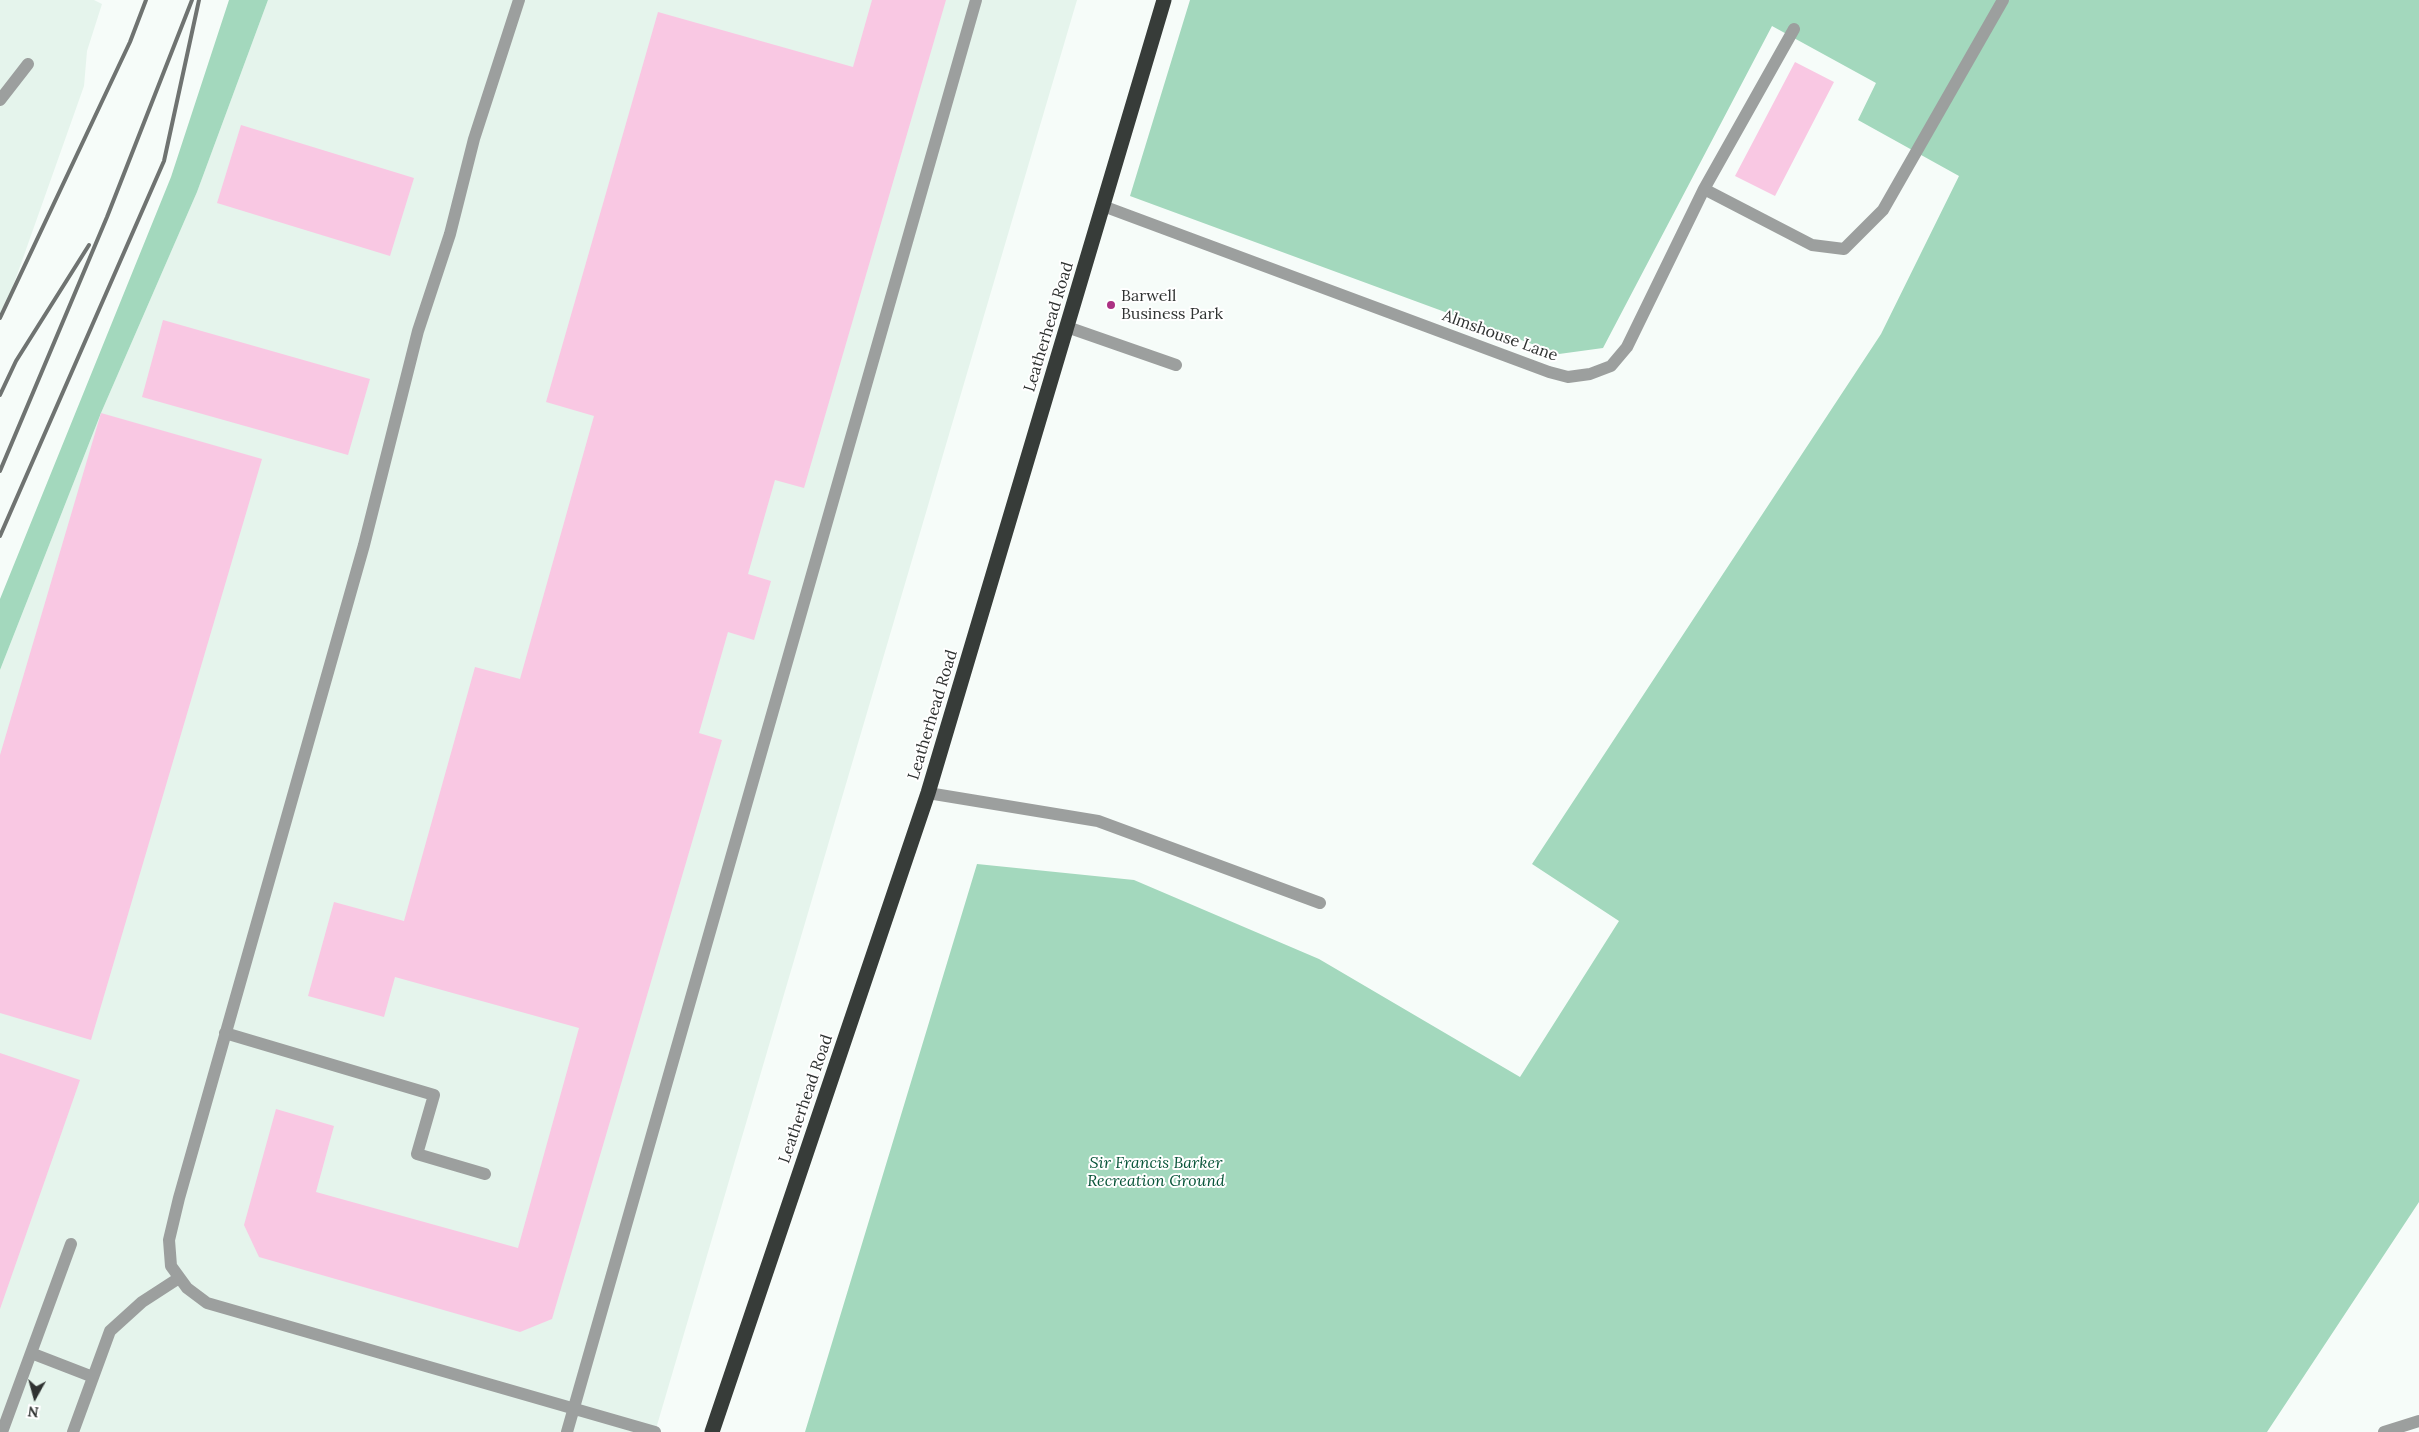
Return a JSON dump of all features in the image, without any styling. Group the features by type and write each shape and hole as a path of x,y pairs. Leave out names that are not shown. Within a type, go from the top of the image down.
{"highway":[{"name":"Leatherhead Road","path":"712,1432 928,793 1164,0"}],"street":[{"path":"519,0 474,139 450,234 418,331 364,545 178,1198 169,1240 171,1266 187,1288 207,1303 573,1410 655,1432"},
{"path":"567,1432 976,0"},
{"path":"1704,189 1812,245 1844,249 1883,210 2004,0"},
{"name":"Almshouse Lane","path":"1103,206 1549,372 1568,377 1590,374 1610,366 1627,347 1704,189 1794,29"},
{"path":"0,100 28,64"},
{"path":"1067,327 1176,365"},
{"path":"928,793 1098,821 1320,903"},
{"path":"225,1033 434,1095 417,1154 485,1174"},
{"path":"2,1432 71,1244"},
{"path":"73,1432 110,1331 142,1302 179,1278"},
{"path":"31,1353 93,1377"},
{"path":"2384,1432 2419,1421"}],"shaded area":[{"path":"0,0 94,0 102,4 87,51 84,86 12,289 0,314"},
{"path":"268,0 1077,0 655,1432 0,1432 0,670 101,413 197,192"}],"green space":[{"path":"229,0 268,0 197,192 101,413 0,670 0,599 171,177"},
{"name":"Sir Francis Barker Recreation Ground","path":"1190,0 2419,0 2419,1202 2267,1432 805,1432 977,864 1134,880 1319,959 1520,1077 1619,921 1532,864 1881,334 1959,176 1858,120 1876,83 1772,26 1603,348 1559,354 1130,196"}],"building":[{"path":"872,0 946,0 804,488 775,480 748,574 771,581 754,640 728,632 699,733 722,740 552,1319 520,1332 259,1257 244,1225 276,1109 334,1126 316,1192 518,1248 579,1028 395,977 384,1017 308,996 334,902 404,921 475,667 520,679 594,416 546,402 658,12 853,67"},
{"path":"1795,62 1834,82 1775,196 1735,176"},
{"path":"241,125 414,178 390,256 217,203"},
{"path":"163,320 370,379 348,455 142,397"},
{"path":"101,413 262,459 91,1040 0,1013 0,755"},
{"path":"0,1053 80,1080 0,1309"}],"railway":[{"path":"0,318 130,42 146,0"},
{"path":"0,471 107,217 192,0"},
{"path":"0,536 164,161 199,0"},
{"path":"0,395 16,361 89,245"}],"place":[{"name":"Barwell Business Park","path":"1111,305"}]}
